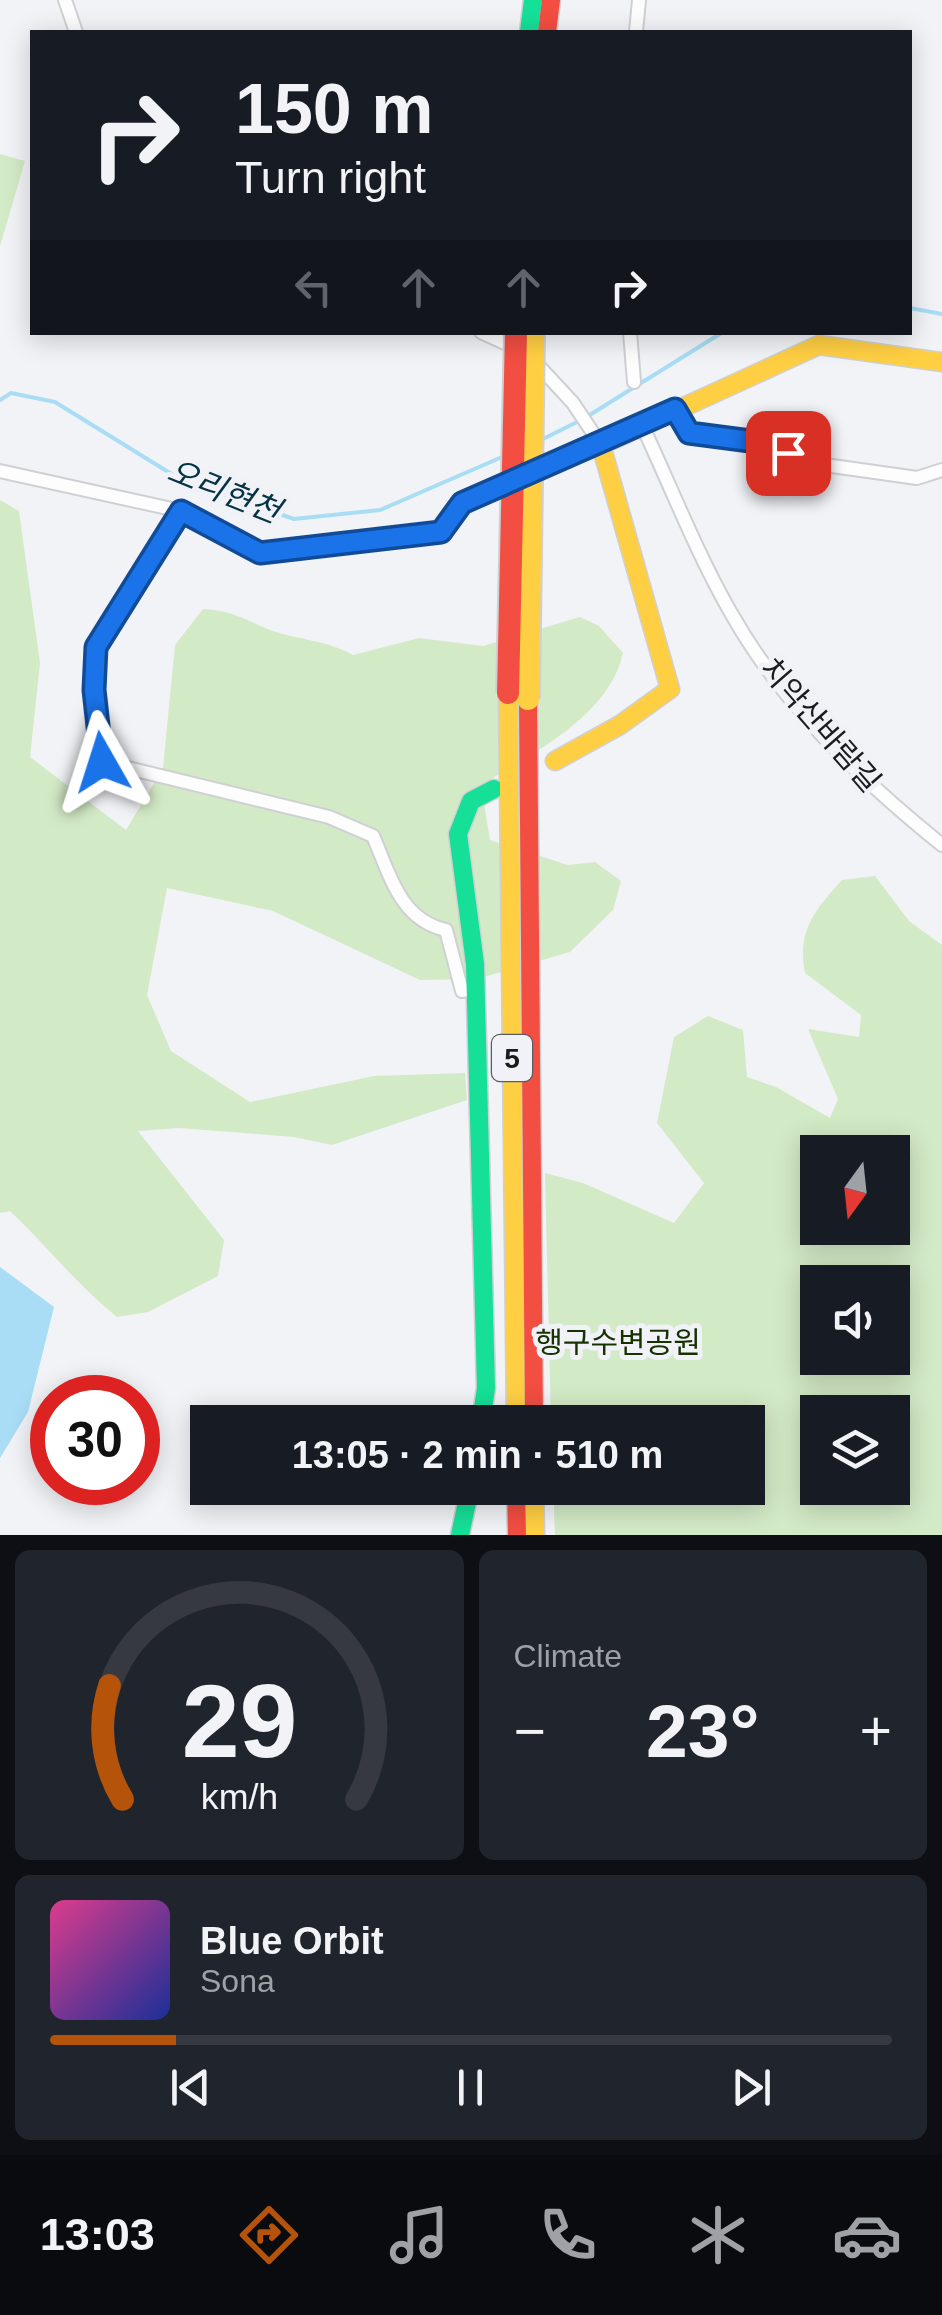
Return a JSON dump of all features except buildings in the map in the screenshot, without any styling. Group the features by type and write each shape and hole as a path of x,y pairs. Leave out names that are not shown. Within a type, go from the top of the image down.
{"main road":[{"path":"529,30 534,0"},
{"path":"546,30 551,0"},
{"name":"5","path":"516,335 516,1405"},
{"name":"5","path":"533,335 518,696 534,1405"},
{"path":"555,761 620,725 670,689 596,439 642,426 820,346 942,362"},
{"path":"483,1405 486,1388 476,989 458,834 470,801 494,789"},
{"path":"460,1535 466,1505"},
{"path":"516,1505 517,1535"},
{"path":"534,1505 534,1535"}],"street":[{"path":"66,0 75,30"},
{"path":"636,30 639,0"},
{"path":"0,471 181,511 260,553 441,532 462,503 596,439 574,403 526,354 487,335"},
{"path":"630,335 634,382"},
{"path":"675,409 689,433 758,442 818,464 917,478 942,470"},
{"name":"치악산바람길","path":"642,426 731,613 781,688 874,790 942,845"},
{"path":"181,511 96,647 94,690 102,762 328,817 373,836 406,910 429,926 446,930 462,991 476,989"}],"green space":[{"path":"0,154 25,161 0,246"},
{"path":"0,500 19,511 40,663 30,757 126,830 163,768 175,645 203,609 231,614 353,655 419,638 483,646 580,617 599,626 623,653 615,676 585,714 545,746 481,785 490,840 568,865 595,862 621,881 613,910 570,952 477,979 420,980 273,911 167,888 147,995 171,1051 250,1102 374,1076 465,1073 467,1100 332,1145 294,1137 179,1128 138,1131 224,1240 218,1276 148,1312 117,1317 10,1211 0,1213"},
{"name":"행구수변공원","path":"875,876 909,921 942,945 942,1535 555,1535 554,1505 765,1505 765,1405 551,1405 545,1173 583,1183 674,1223 704,1183 657,1123 674,1037 708,1016 743,1030 747,1077 776,1087 830,1118 838,1099 808,1029 859,1037 861,1015 805,973 806,933 823,902 842,880"}],"water":[{"path":"0,1267 54,1307 37,1375 30,1375 28,1412 0,1458"}],"waterway":[{"name":"오리현천","path":"912,308 942,314"},
{"name":"오리현천","path":"588,416 718,335"},
{"name":"오리현천","path":"0,400 11,393 55,402 178,478 294,519 380,510 502,457"},
{"name":"오리현천","path":"539,441 579,421"}],"traffic: fast":[{"path":"529,30 533,0"},
{"path":"484,1405 475,964 458,834 471,801 494,789"},
{"path":"460,1535 466,1505"}],"traffic: slow":[{"path":"528,699 533,335"},
{"path":"555,761 620,725 670,689 601,445 819,345 942,362"},
{"path":"508,693 516,1405"},
{"path":"534,1505 535,1535"}],"traffic: jam":[{"path":"547,30 551,0"},
{"path":"508,693 516,335"},
{"path":"528,699 534,1405"},
{"path":"516,1505 517,1535"}],"route":[{"path":"102,762 94,690 96,647 181,511 260,553 350,546 441,532 462,503 601,446 675,409 689,433 758,442 788,453"}]}
